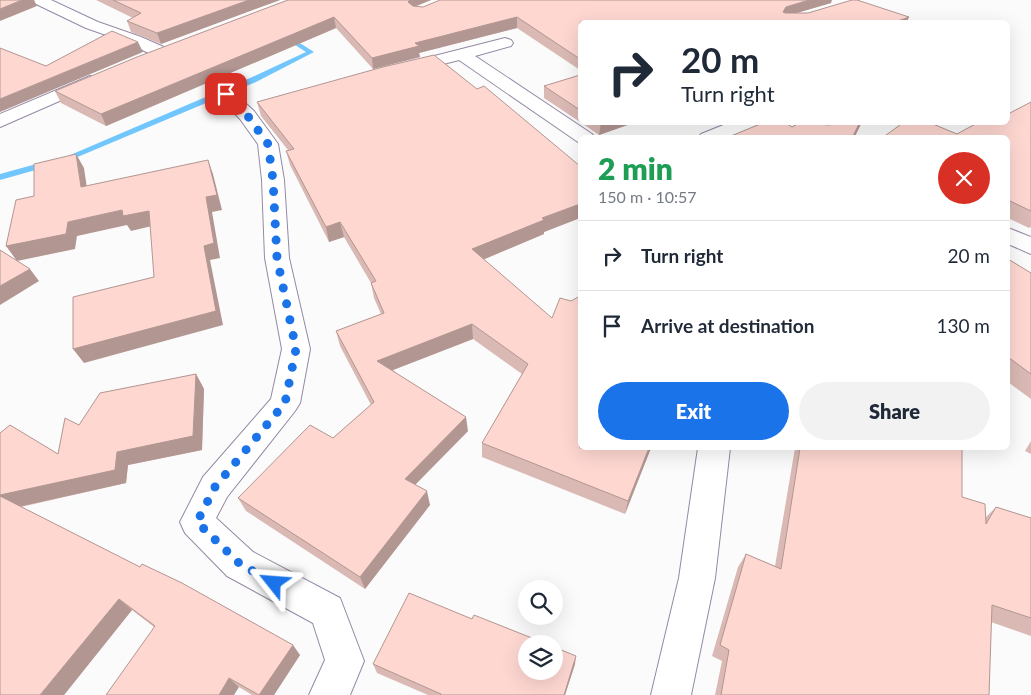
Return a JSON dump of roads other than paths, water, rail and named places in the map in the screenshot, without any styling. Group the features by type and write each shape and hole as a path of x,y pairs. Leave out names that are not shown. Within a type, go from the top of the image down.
{"street":[{"path":"40,0 160,52"},
{"path":"386,73 505,43"},
{"path":"135,62 178,45"},
{"path":"463,55 581,135"},
{"path":"0,121 108,74"},
{"path":"226,94 247,115 268,144 273,180 277,258 296,349 285,403 215,487 197,522 240,564 326,611 345,661 329,695"},
{"path":"716,135 742,125"},
{"path":"789,125 808,135"},
{"path":"1010,236 1031,246"},
{"path":"671,695 697,578 714,450"}],"waterway":[{"path":"65,159 253,80 311,52 285,36"},
{"path":"0,177 47,164"}]}
